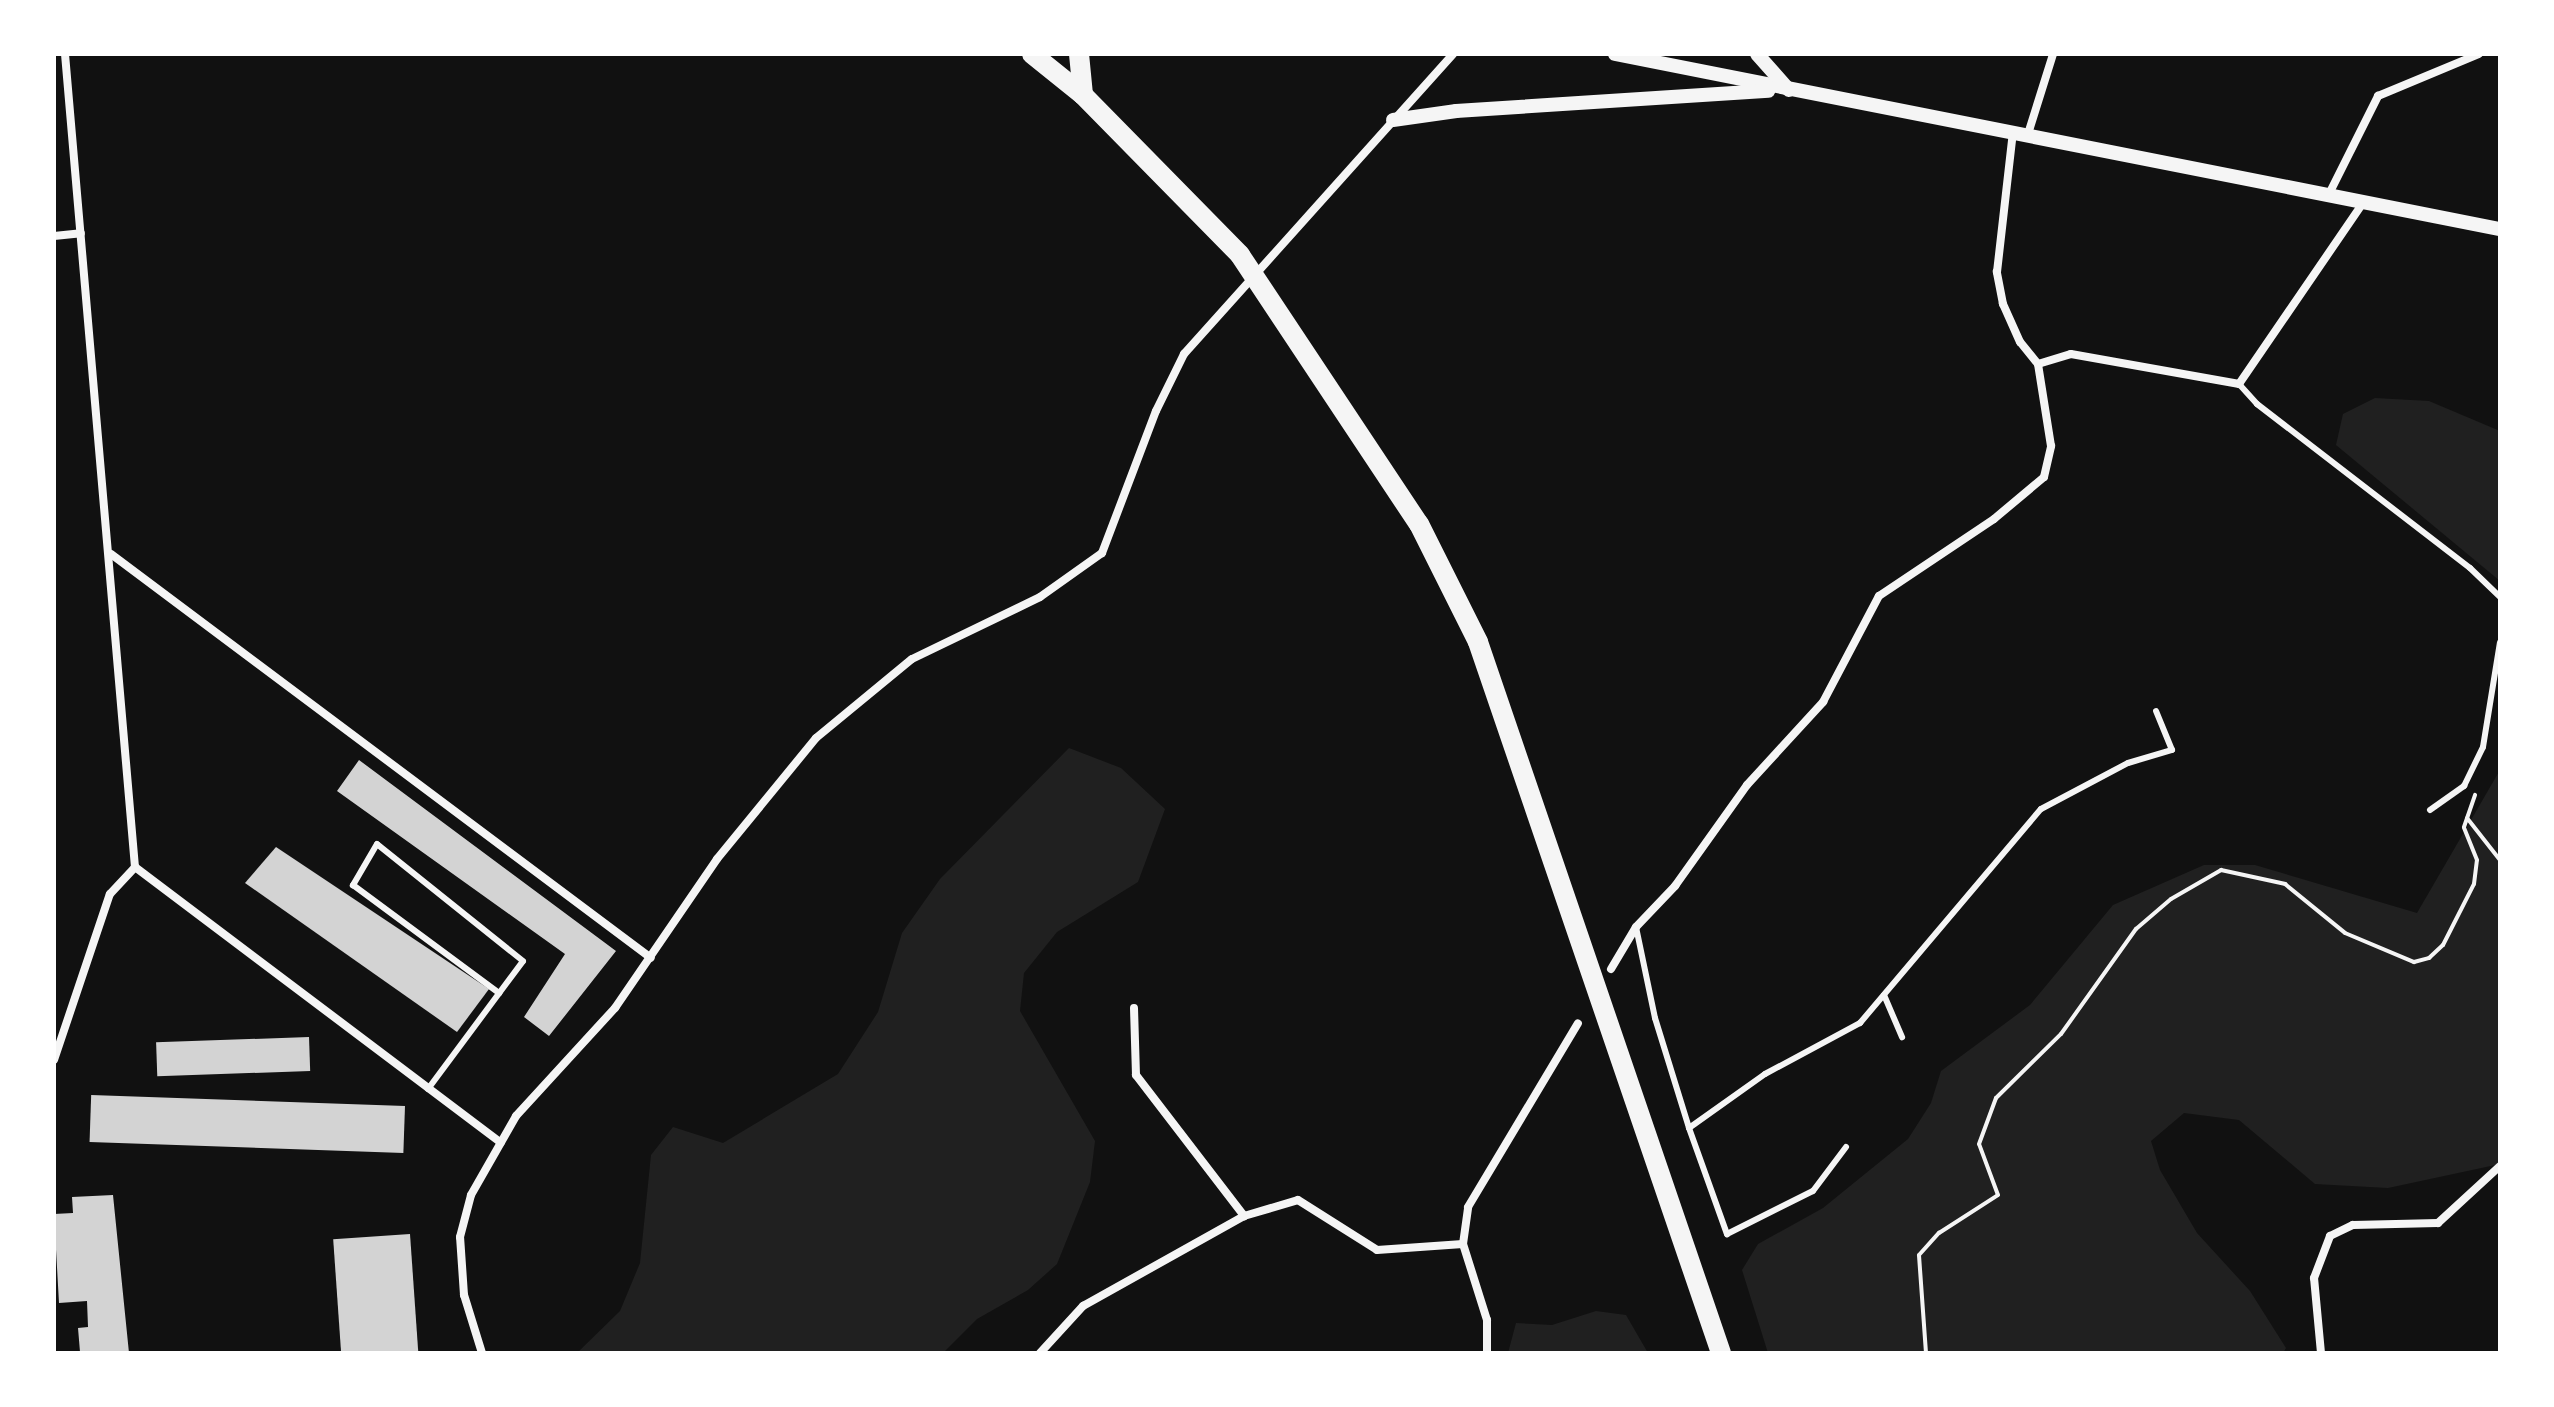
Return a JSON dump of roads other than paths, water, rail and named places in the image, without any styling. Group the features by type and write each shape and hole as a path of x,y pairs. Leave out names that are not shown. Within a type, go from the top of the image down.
{"main road":[{"path":"1032,54 1083,95 1240,255 1419,524 1478,642 1721,1353"},
{"path":"1079,54 1083,95"}],"street":[{"path":"54,1060 110,894 135,867 111,554 65,54"},
{"path":"482,1353 464,1295 460,1237 471,1195 516,1116 615,1008 717,859 816,738 912,659 1040,597 1102,553 1156,411 1184,354 1453,54"},
{"path":"1615,54 2500,229"},
{"path":"1757,54 1789,90"},
{"path":"1611,969 1636,927 1675,886 1747,785 1823,702 1879,596 1994,519 2044,477 2051,446 2038,364 2020,342 2003,304 1997,272 2020,133 2053,54"},
{"path":"2329,194 2378,96 2479,54"},
{"path":"1393,120 1471,110 1789,90"},
{"path":"2038,364 2071,354 2239,384 2363,203"},
{"path":"54,236 81,233"},
{"path":"111,554 651,958"},
{"path":"135,867 501,1143"},
{"path":"1134,1008 1136,1075 1244,1216"},
{"path":"1487,1353 1487,1320 1463,1244 1468,1207 1578,1023"},
{"path":"2321,1353 2314,1278 2330,1236 2353,1225 2438,1223 2500,1166"},
{"path":"1040,1353 1083,1306 1244,1216 1298,1200 1377,1250 1463,1244"}],"lane":[{"path":"2239,384 2257,404 2470,568 2500,597"},
{"path":"2430,810 2464,786 2483,747 2500,642"},
{"path":"1689,1128 1765,1074 1860,1023 2041,809 2128,763 2172,750 2156,711"},
{"path":"428,1089 523,961 377,844 353,885 499,993"},
{"path":"1636,927 1655,1018 1689,1128 1727,1234 1813,1191 1846,1147"},
{"path":"1884,995 1902,1037"}]}
